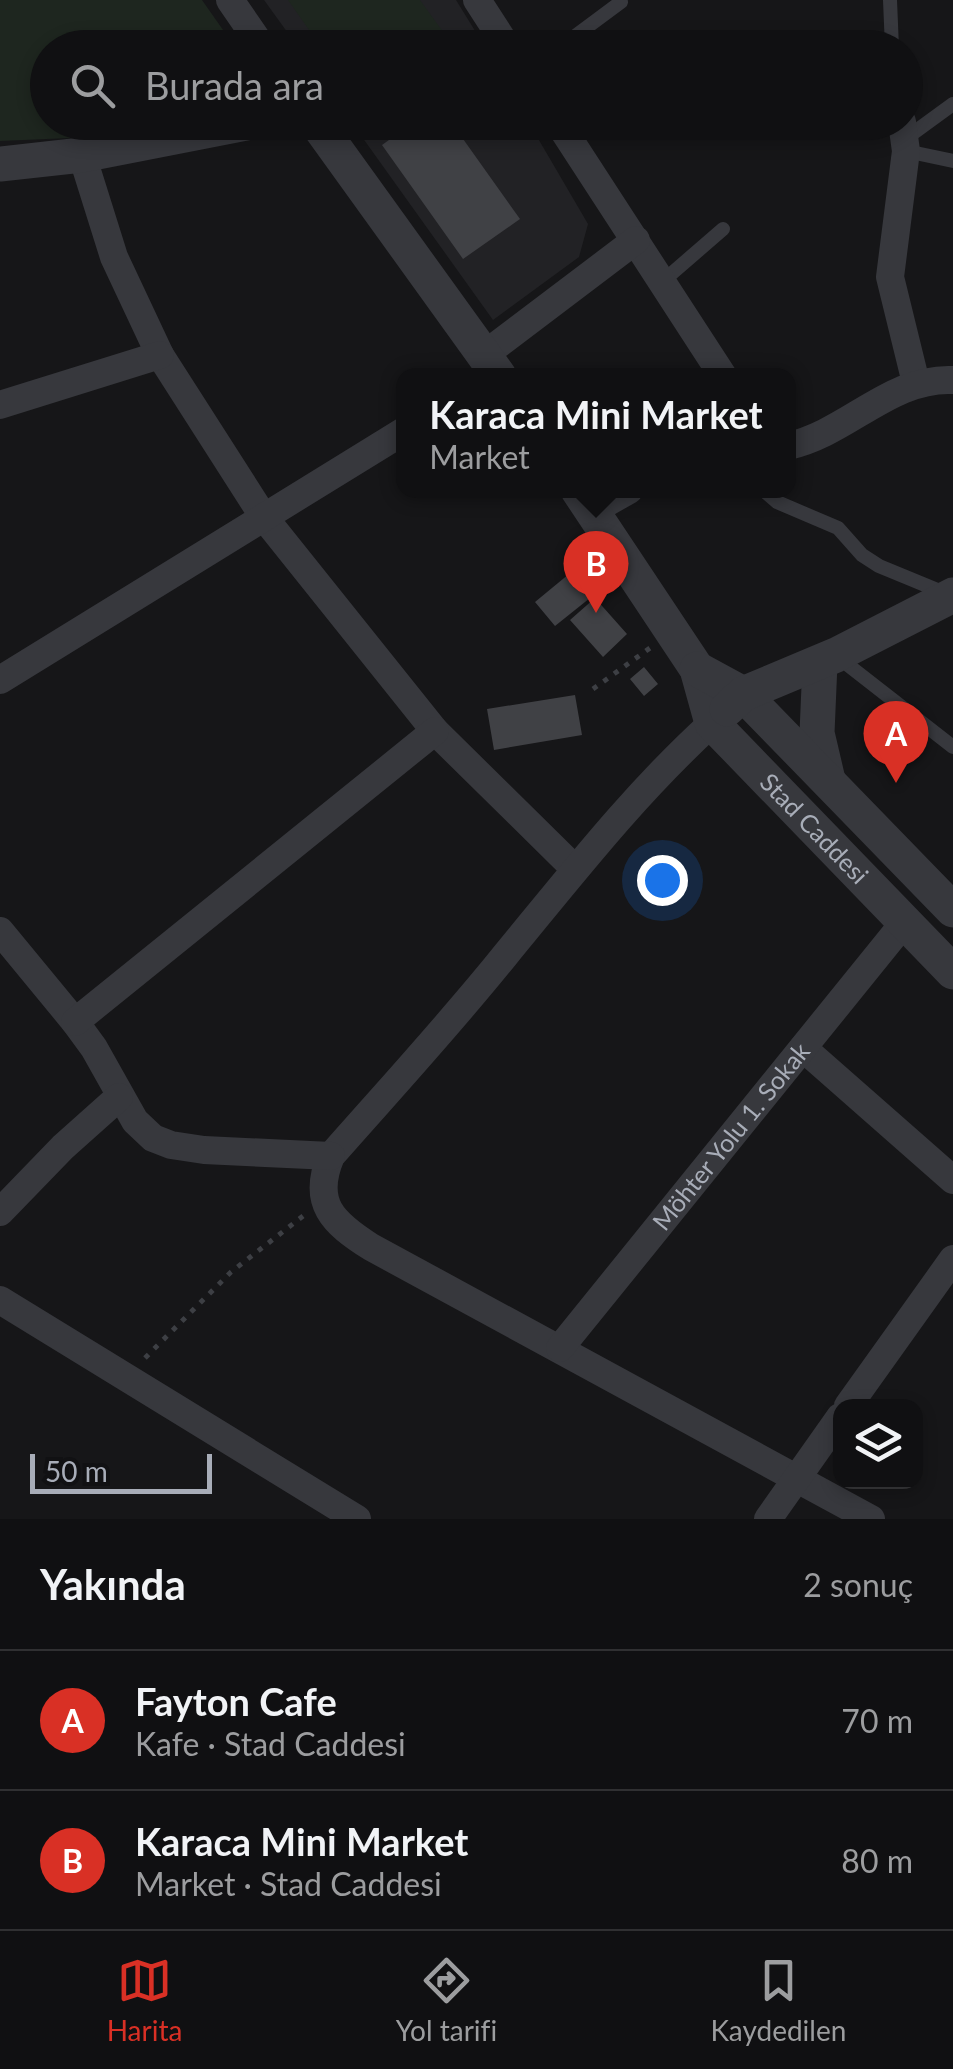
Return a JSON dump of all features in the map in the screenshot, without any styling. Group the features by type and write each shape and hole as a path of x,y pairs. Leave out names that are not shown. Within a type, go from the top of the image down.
{"street":[{"path":"230,0 251,30"},
{"path":"477,0 496,30"},
{"path":"0,164 82,155 159,140"},
{"path":"329,140 493,368"},
{"path":"570,140 719,368"},
{"path":"904,140 890,277 916,384"},
{"path":"82,155 114,257 160,355 262,516 435,732 575,869"},
{"path":"496,368 636,240"},
{"path":"0,406 160,355"},
{"path":"796,443 824,434 889,394 916,384 953,380"},
{"path":"0,680 396,436"},
{"name":"Stad Caddesi","path":"585,501 697,669 712,723 953,972"},
{"path":"871,1519 348,1232 332,1217 322,1182 331,1156 666,765 744,694 828,659 953,596"},
{"path":"828,659 816,732 830,786"},
{"name":"Stad Caddesi","path":"697,669 744,694 953,910"},
{"path":"75,1022 435,732"},
{"name":"Möhter Yolu 1. Sokak","path":"560,1348 903,924"},
{"path":"0,932 75,1022 135,1121 154,1138 171,1145 331,1156"},
{"path":"802,1048 953,1180"},
{"path":"0,1212 63,1146 119,1096"},
{"path":"853,1399 953,1260"},
{"path":"0,1300 357,1519"},
{"path":"768,1519 833,1427"}],"lane":[{"path":"890,0 891,30"},
{"path":"583,30 621,2"},
{"path":"923,125 953,104"},
{"path":"908,140 953,162"},
{"path":"662,281 723,229"},
{"path":"772,498 838,528 862,556 879,566 953,596"},
{"path":"828,659 953,747"}],"path":[{"path":"593,689 672,631"},
{"path":"126,1379 220,1281 325,1200"}],"shaded area":[{"path":"0,0 202,0 223,30 30,30 30,140 0,141"},
{"path":"264,0 456,0 475,30 286,30"},
{"path":"288,0 420,0 442,30 309,30"},
{"path":"364,140 539,140 588,224 579,257 493,320"}],"building":[{"path":"389,140 464,140 520,219 463,259 382,145"},
{"path":"575,569 595,594 555,626 535,602"},
{"path":"595,598 627,634 603,657 570,620"},
{"path":"644,667 658,684 644,696 630,679"},
{"path":"575,695 582,735 494,750 487,709"}],"place":[{"name":"Karaca Mini Market","path":"596,613"},
{"name":"Fayton Cafe","path":"896,783"}]}
